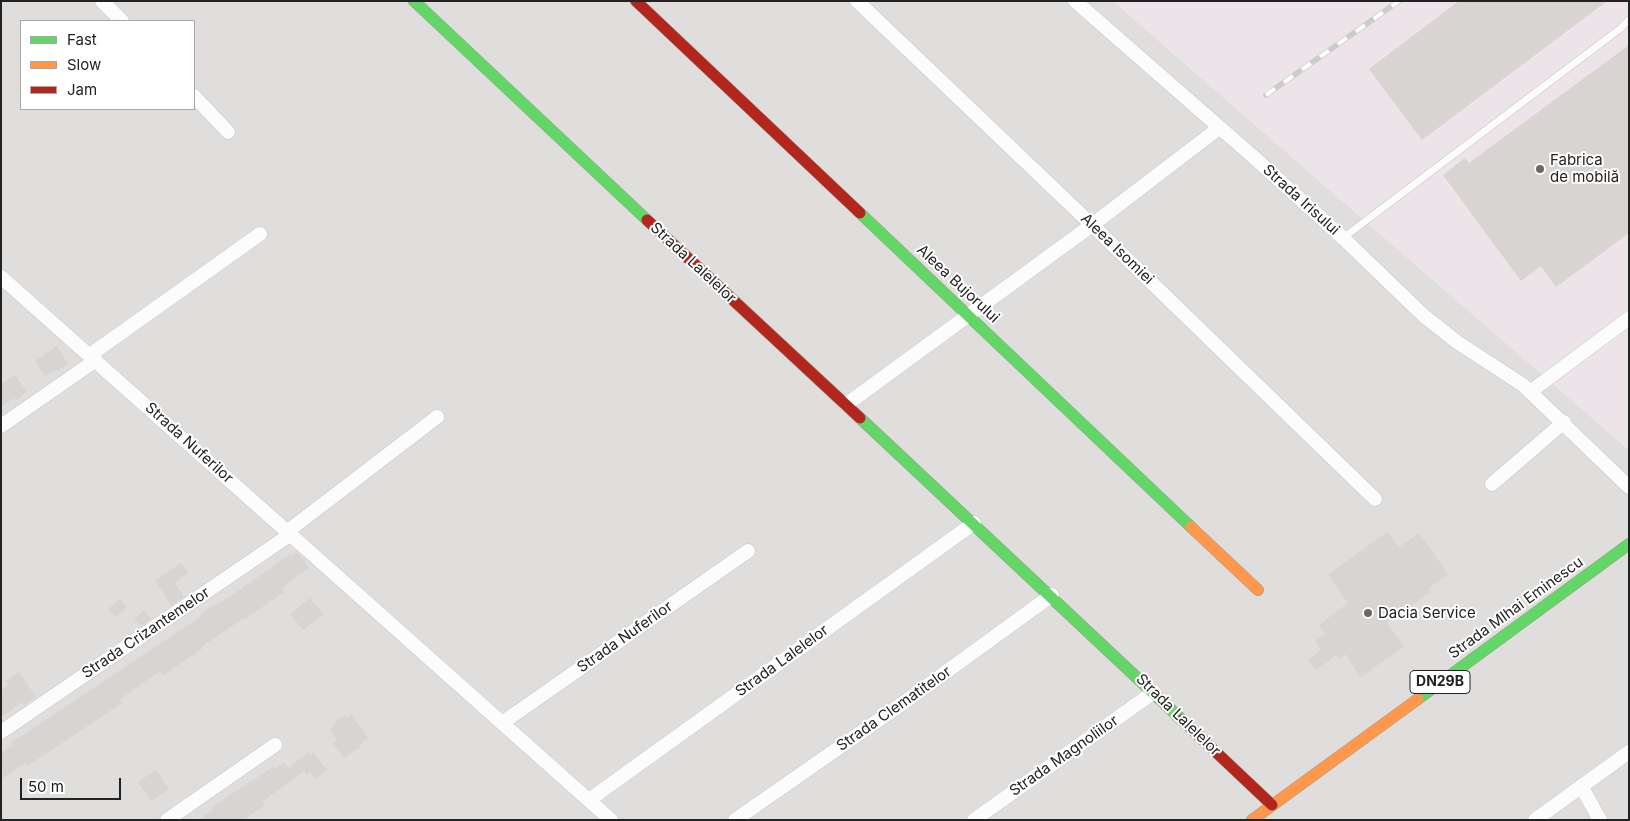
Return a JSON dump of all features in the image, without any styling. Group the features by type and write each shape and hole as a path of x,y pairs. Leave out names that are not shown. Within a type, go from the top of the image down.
{"street":[{"path":"102,1 121,20"},
{"path":"418,5 434,1"},
{"name":"Aleea Bujorului","path":"636,1 1258,590"},
{"name":"Aleea Isomiei","path":"857,1 1092,224 1375,499"},
{"name":"Strada Irisului","path":"1075,1 1343,238 1366,262 1442,330 1510,375 1530,392 1564,422 1629,487"},
{"name":"Strada Lalelelor","path":"418,5 1052,595 1272,805"},
{"path":"195,97 228,132"},
{"path":"847,404 969,316 1219,128"},
{"path":"1,426 260,234"},
{"name":"Strada Nuferilor","path":"1,276 611,820"},
{"path":"1530,392 1629,318"},
{"path":"290,533 437,417"},
{"path":"1492,484 1564,422"},
{"name":"Strada Lalelelor","path":"589,800 974,523"},
{"name":"Strada Crizantemelor","path":"1,732 290,533"},
{"name":"Strada MIhai Eminescu","path":"1252,820 1629,544"},
{"name":"Strada Nuferilor","path":"502,723 748,551"},
{"name":"Strada Clematitelor","path":"735,820 906,701 1052,595"},
{"name":"Strada Magnoliilor","path":"974,820 1154,692"},
{"path":"167,820 275,745"},
{"path":"1534,820 1629,752"},
{"path":"1582,786 1600,820"}],"lane":[{"path":"1343,238 1621,28 1629,20"}],"shaded area":[{"path":"1,1 1113,1 1629,450 1629,820 1,820"},
{"path":"1113,1 1629,1 1629,450 1368,224"}],"building":[{"path":"1459,1 1607,1 1422,140 1369,69"},
{"name":"Fabrica de mobilă","path":"1629,45 1629,233 1556,287 1541,266 1521,281 1443,175 1465,158 1469,163"},
{"path":"57,346 68,364 45,376 35,361"},
{"path":"15,375 27,392 1,407 1,384"},
{"name":"Dacia Service","path":"1387,532 1399,547 1419,533 1448,574 1429,588 1431,591 1387,623 1404,646 1361,677 1345,654 1339,659 1336,655 1316,670 1308,660 1321,650 1315,641 1325,634 1319,625 1348,603 1328,575"},
{"path":"297,552 309,568 287,583 281,589 284,592 201,647 202,649 163,675 160,671 119,700 122,703 56,747 27,766 25,763 1,779 1,753 13,745 11,743 202,616 201,614 241,589 290,554 291,556"},
{"path":"181,563 188,573 175,583 184,597 171,605 155,581"},
{"path":"310,598 323,614 303,630 290,614"},
{"path":"120,599 127,607 115,617 108,609"},
{"path":"144,611 151,619 141,626 134,619"},
{"path":"19,672 36,697 24,705 22,702 1,717 1,691 9,685 6,681"},
{"path":"351,714 368,738 359,745 360,747 344,758 333,743 337,740 330,730 336,725 334,723 345,715 347,718"},
{"path":"309,752 310,755 313,752 327,770 315,779 310,772 307,775 304,771 263,801 265,805 243,820 198,820 213,809 212,807 273,767 275,769 284,763 288,768"},
{"path":"156,770 169,789 151,801 138,782"}],"railway":[{"path":"1266,95 1399,1"}],"traffic: fast":[{"path":"414,1 647,220"},
{"path":"860,213 1191,527"},
{"path":"860,418 1182,720"},
{"path":"1418,699 1629,544"}],"traffic: slow":[{"path":"1191,527 1258,590"},
{"path":"1252,820 1418,699"}],"traffic: jam":[{"path":"636,1 860,213"},
{"path":"647,220 860,418"},
{"path":"1182,720 1272,805"}],"place":[{"name":"Fabrica de mobilă","path":"1540,169"},
{"name":"Dacia Service","path":"1368,613"}]}
